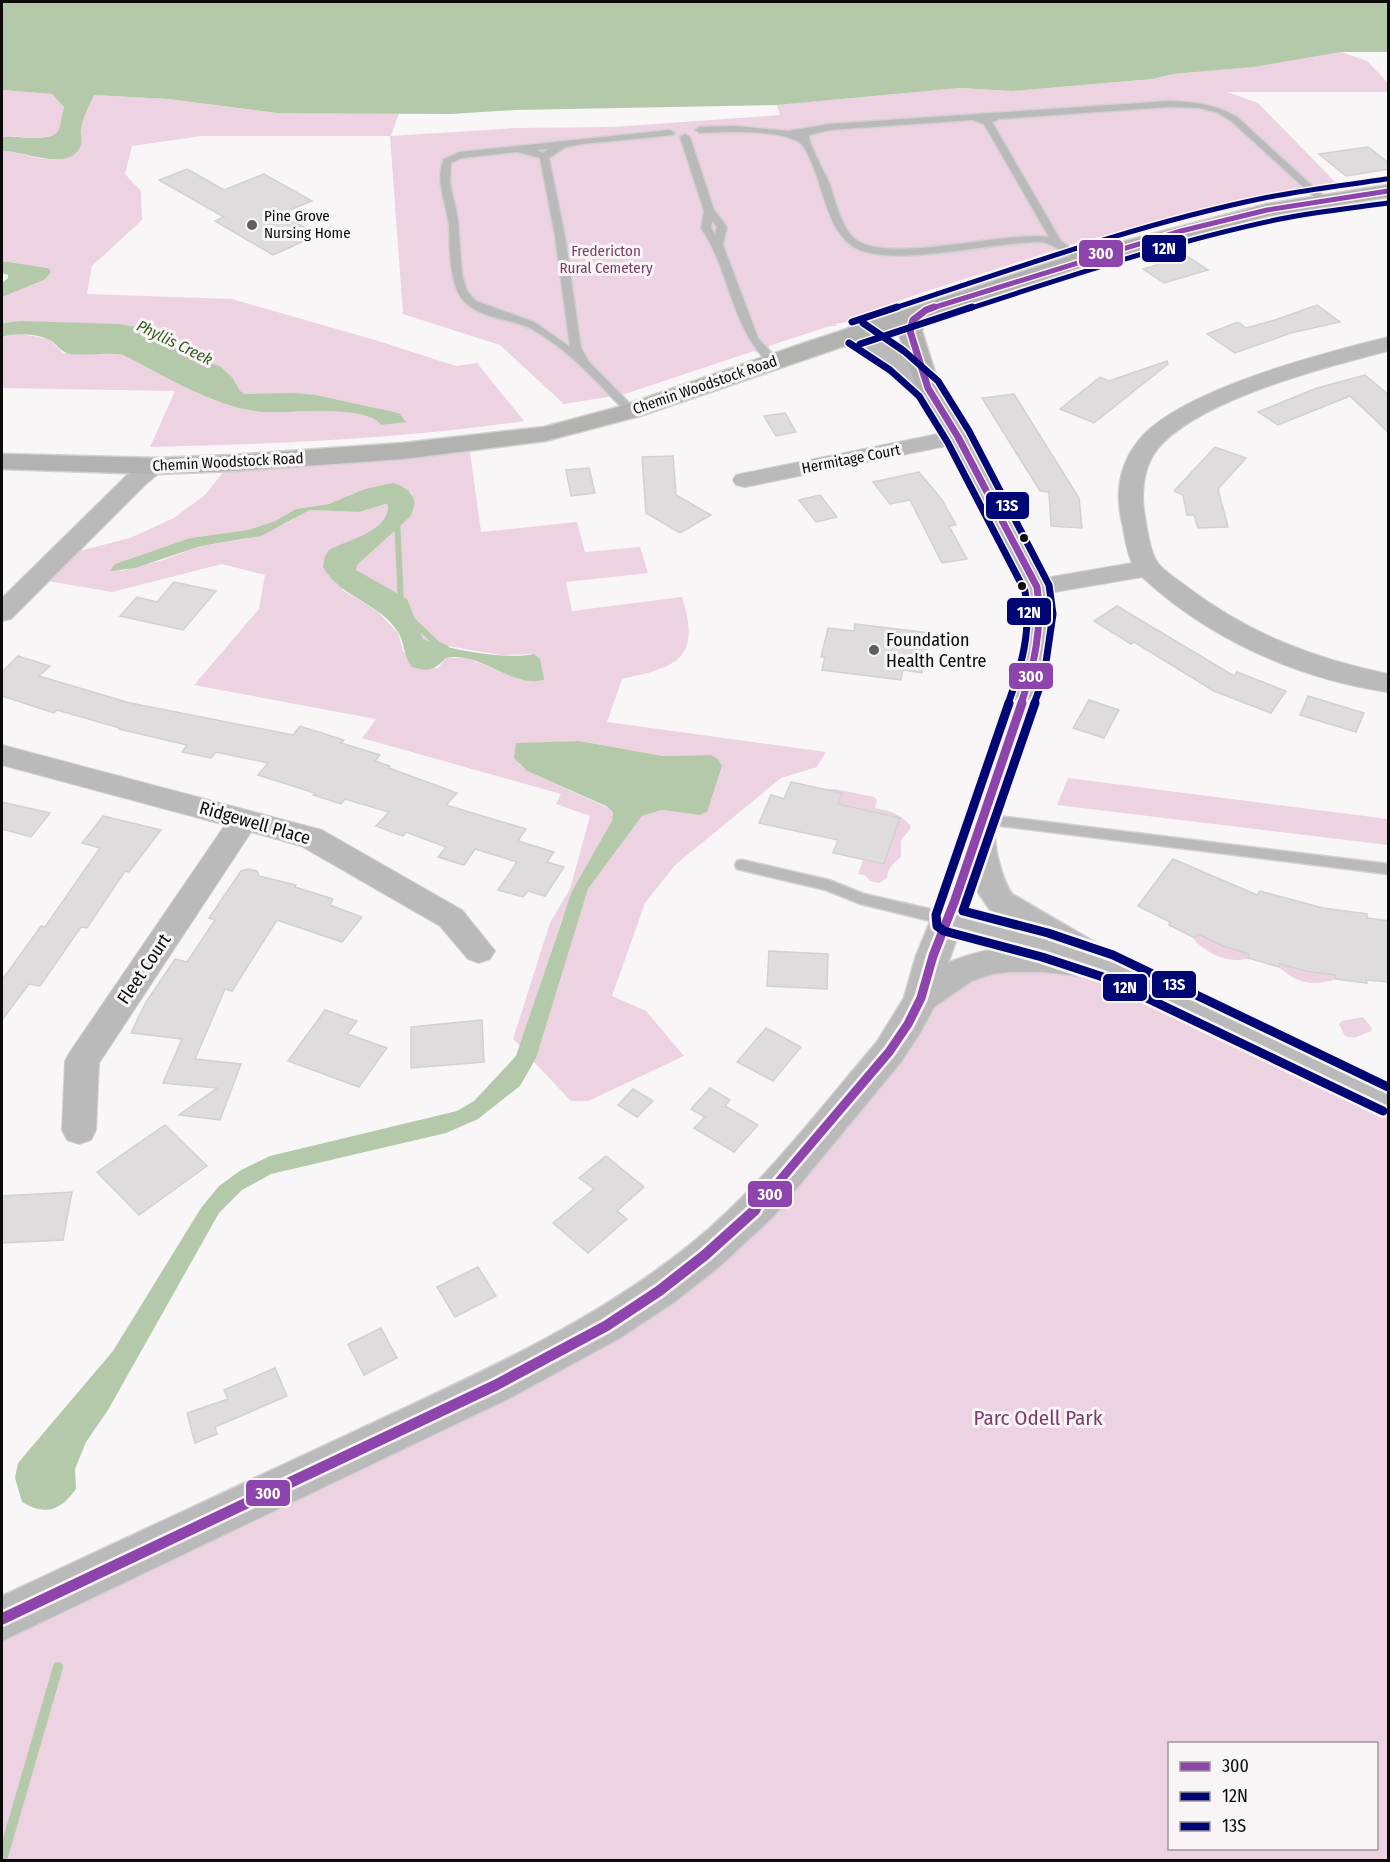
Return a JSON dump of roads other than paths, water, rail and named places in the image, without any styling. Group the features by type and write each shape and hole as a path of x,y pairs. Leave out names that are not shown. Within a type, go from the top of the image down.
{"main road":[{"name":"Chemin Woodstock Road","path":"2,462 154,466 323,457 467,444 545,434 631,411 856,333 1080,260 1266,210 1389,191"},
{"path":"2,1619 496,1385 606,1326 659,1292 760,1206 889,1052 908,1024 921,998 1032,673 1041,613 1037,587 958,437 928,387 910,331 913,320 926,310"},
{"path":"856,333 897,360 928,387"},
{"path":"981,824 986,873 993,893 1001,902 1108,966"},
{"path":"921,998 962,972 999,961 1047,960 1108,966"}],"street":[{"path":"1386,348 1295,370 1213,401 1178,418 1153,439 1138,458 1131,494 1131,507 1148,568 1200,610 1243,637 1294,660 1360,678 1389,683"},
{"name":"Hermitage Court","path":"745,480 958,437"},
{"path":"2,613 135,481 154,466"},
{"path":"1037,587 1148,568"},
{"name":"Ridgewell Place","path":"2,755 311,838 452,918 479,951"},
{"name":"Fleet Court","path":"79,1130 82,1061 245,819"},
{"path":"947,919 1045,945 1108,966 1389,1100"}],"lane":[{"path":"585,364 576,348 561,331 481,309 469,302 462,293 451,200 445,171 447,161 460,155 700,130 734,129 788,134 969,117 1187,103 1212,108 1234,119 1324,201"},
{"path":"987,122 990,118 999,116"},
{"path":"969,117 987,122 1055,239 1080,260"},
{"path":"670,133 685,136 700,130"},
{"path":"813,130 805,134 804,141 822,176 841,225 855,244 866,249 892,252 1055,239"},
{"path":"788,134 804,141"},
{"path":"685,136 709,211 706,228 718,244 753,338 773,361"},
{"path":"518,149 544,157 563,145"},
{"path":"544,157 570,298 561,331"},
{"path":"561,331 585,364 631,411"},
{"path":"981,824 1389,869"},
{"path":"742,865 829,885 861,899 947,919"}],"waterway":[{"path":"397,519 401,603"},
{"path":"411,619 438,645 446,648"},
{"path":"2,1860 58,1667"}],"place":[{"name":"Pine Grove Nursing Home","path":"252,225"},
{"name":"Foundation Health Centre","path":"874,650"}],"park label":[{"name":"Fredericton Rural Cemetery","path":"606,260"},
{"name":"Parc Odell Park","path":"1038,1418"}],"water label":[{"name":"Phyllis Creek","path":"175,342"}]}
